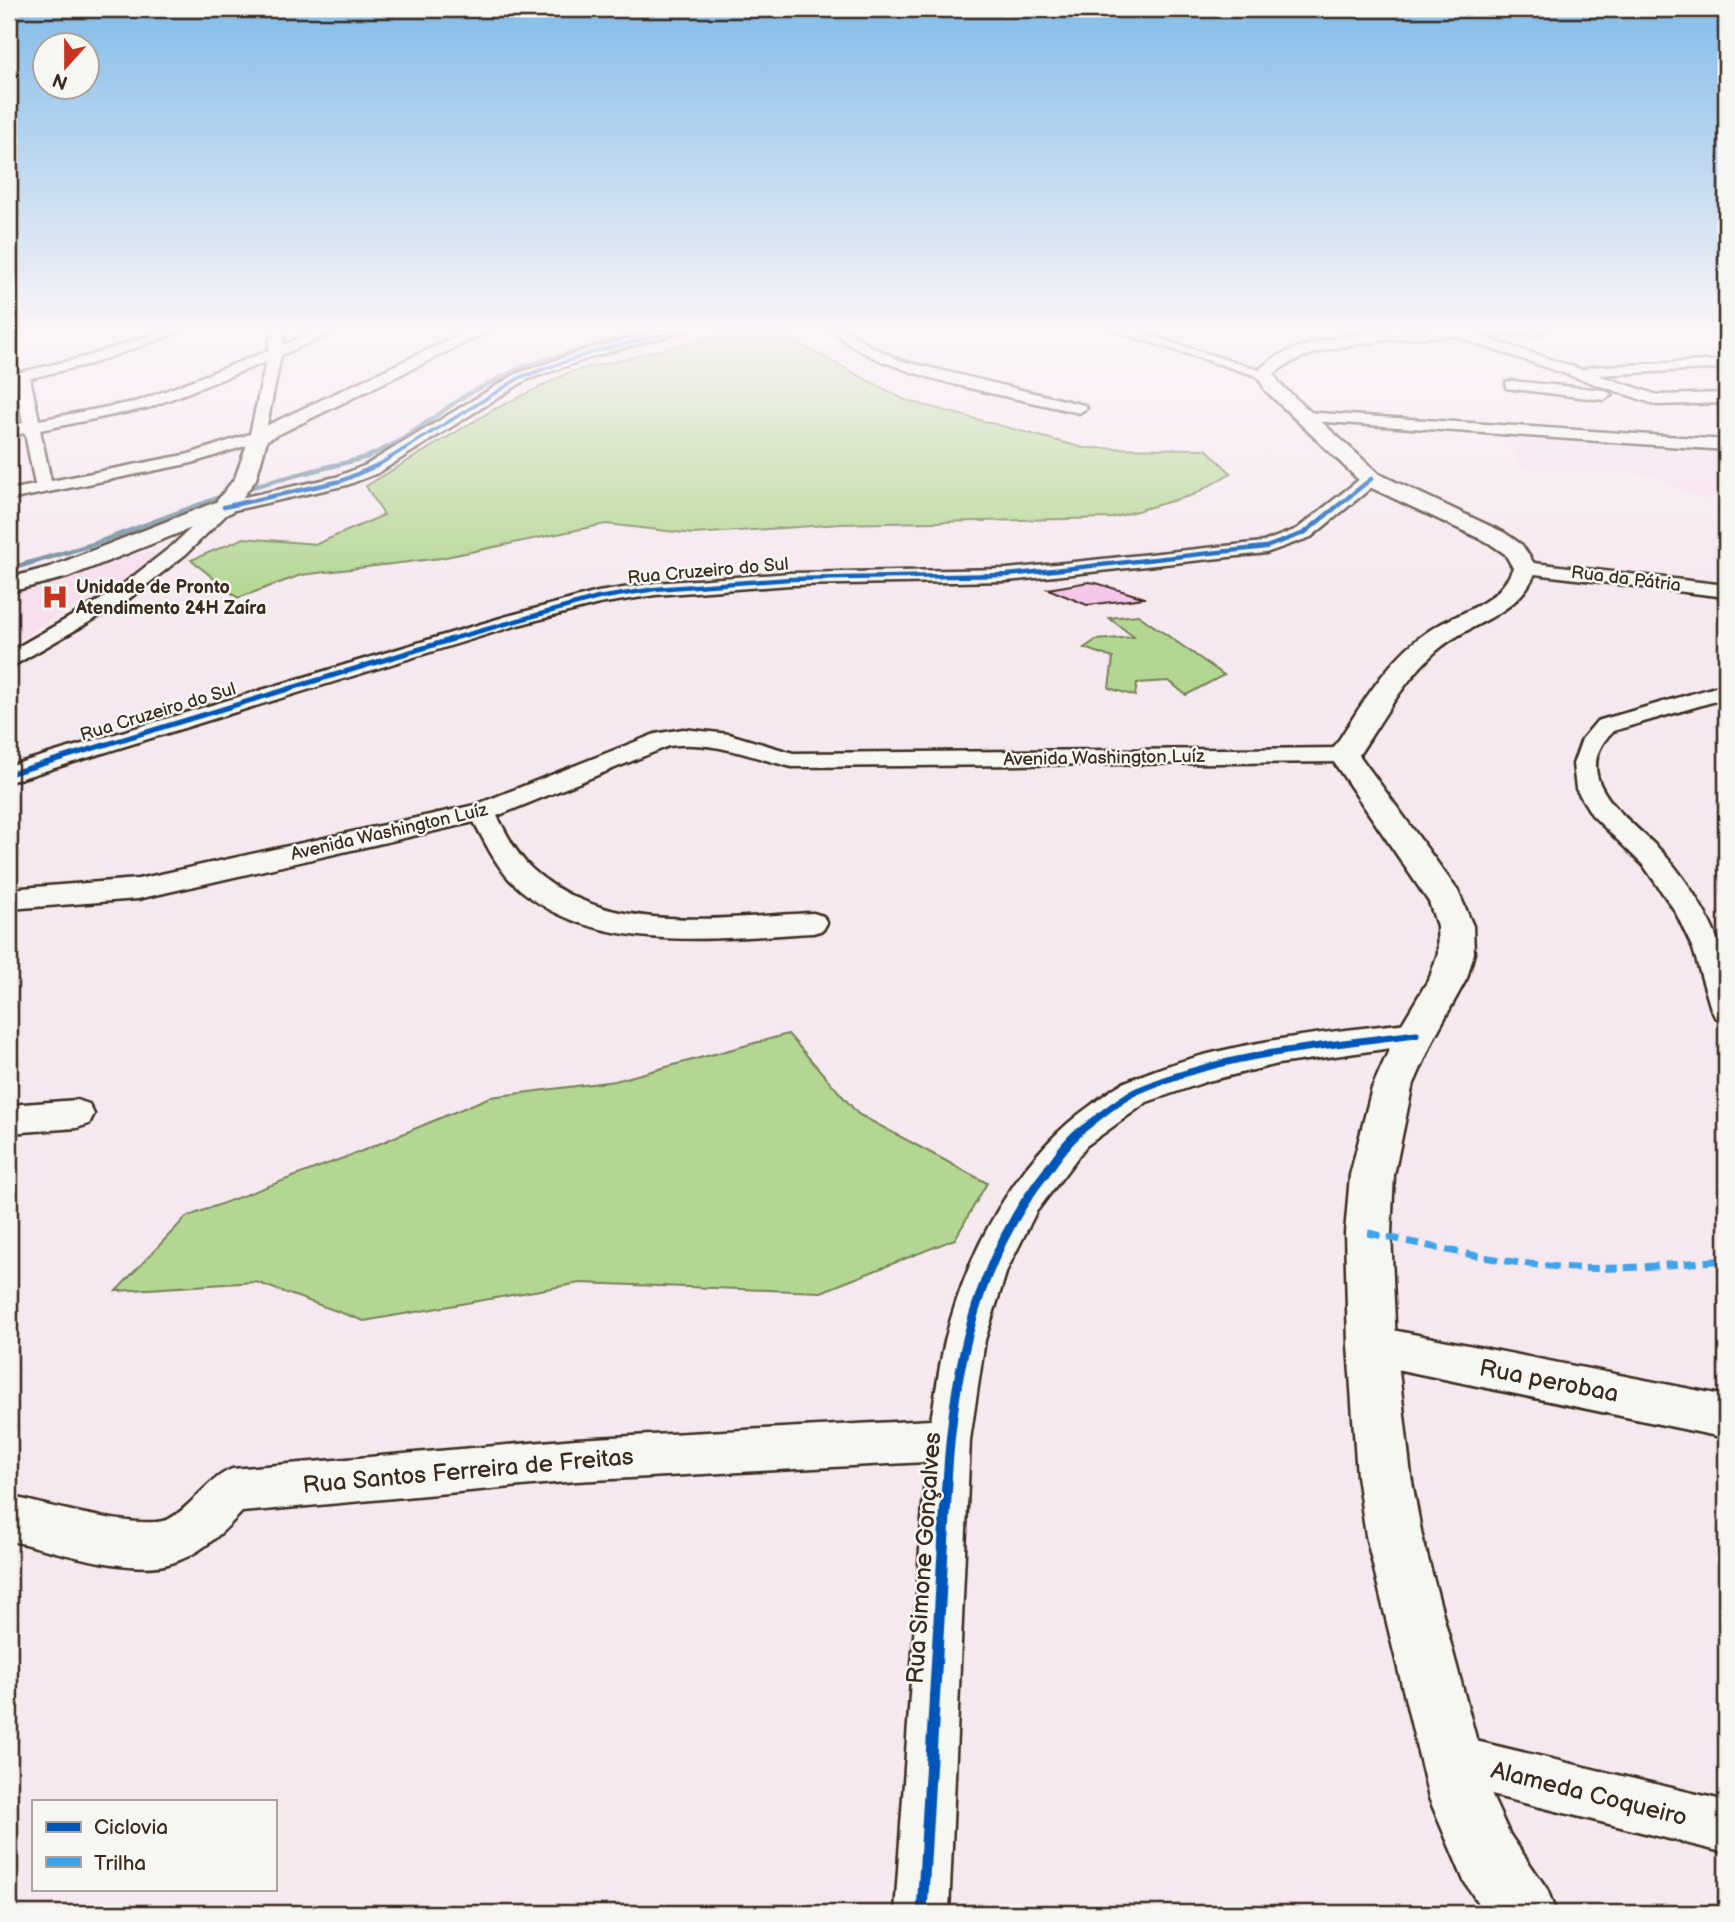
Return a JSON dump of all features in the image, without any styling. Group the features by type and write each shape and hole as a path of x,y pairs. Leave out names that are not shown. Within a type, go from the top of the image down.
{"main road":[{"path":"9,585 59,572 135,543 235,493 258,437 296,419"},
{"path":"1307,419 1371,479 1497,538 1514,550 1525,568 1516,591 1437,637 1415,658 1344,755 1446,900 1455,926 1456,953 1448,978 1416,1034 1392,1088 1372,1175 1368,1233 1372,1345 1384,1476 1394,1536 1461,1798 1487,1858 1523,1913"},
{"path":"135,543 179,550"}],"street":[{"path":"29,419 44,488"},
{"path":"9,430 70,419"},
{"path":"9,495 192,458 258,437 262,419"},
{"path":"9,662 119,597 179,550 235,493 341,481 410,449 457,419"},
{"path":"1342,419 1726,446"},
{"name":"Rua Cruzeiro do Sul","path":"9,774 511,621 598,598 655,589 790,579 1007,575 1266,547 1304,533 1371,479"},
{"name":"Rua da Pátria","path":"1525,568 1726,591"},
{"path":"1726,691 1605,726 1595,734 1589,746 1586,767 1588,788 1598,807 1655,861 1686,905 1714,960 1726,1009"},
{"name":"Avenida Washington Luíz","path":"9,899 138,889 482,812 664,739 689,734 712,735 792,760 1344,755"},
{"path":"482,812 507,858 524,877 547,894 587,915 647,929 813,923"},
{"name":"Rua Simone Gonçalves","path":"922,1913 949,1440 965,1340 989,1268 1023,1201 1074,1136 1135,1092 1207,1069 1279,1051 1416,1034"},
{"path":"9,1119 78,1114"},
{"name":"Rua perobaa","path":"1372,1345 1726,1417"},
{"name":"Rua Santos Ferreira de Freitas","path":"9,1518 118,1541 168,1543 203,1521 233,1491 576,1460 949,1440"},
{"name":"Alameda Coqueiro","path":"1451,1760 1726,1827"}],"shaded area":[{"path":"1504,433 1726,449 1726,502 1695,497 1648,474 1522,468"},
{"name":"Unidade de Pronto Atendimento 24H Zaíra","path":"131,553 165,554 149,569 88,604 56,615 9,647 9,589 62,579"}],"green space":[{"path":"478,419 975,419 1084,448 1206,449 1231,473 1193,495 1112,518 841,524 693,534 606,524 441,558 301,575 238,598 191,560 244,538 317,544 384,515 366,486"},
{"path":"1138,615 1224,675 1186,695 1169,681 1137,683 1135,696 1109,688 1113,658 1084,648 1096,640 1134,637 1109,618"},
{"path":"788,1034 858,1114 987,1183 955,1239 821,1292 580,1283 364,1321 256,1282 116,1291 186,1217 362,1151 490,1097 615,1081"}],"building":[{"path":"1089,582 1145,598 1087,605 1048,589"}],"waterway":[{"path":"329,467 367,457 400,441 432,419"},
{"path":"243,489 335,465"},
{"path":"9,569 91,545 231,493"}],"marked path":[{"path":"1368,1233 1471,1255 1575,1268 1726,1260"}],"cycle path":[{"path":"224,507 341,481 372,469 453,419"},
{"path":"9,774 511,621 598,598 655,589 790,579 1007,575 1266,547 1304,533 1371,479"},
{"path":"922,1913 949,1440 965,1340 989,1267 1023,1201 1074,1136 1135,1092 1207,1068 1278,1051 1416,1034"}],"place":[{"name":"Unidade de Pronto Atendimento 24H Zaíra","path":"55,597"}]}
